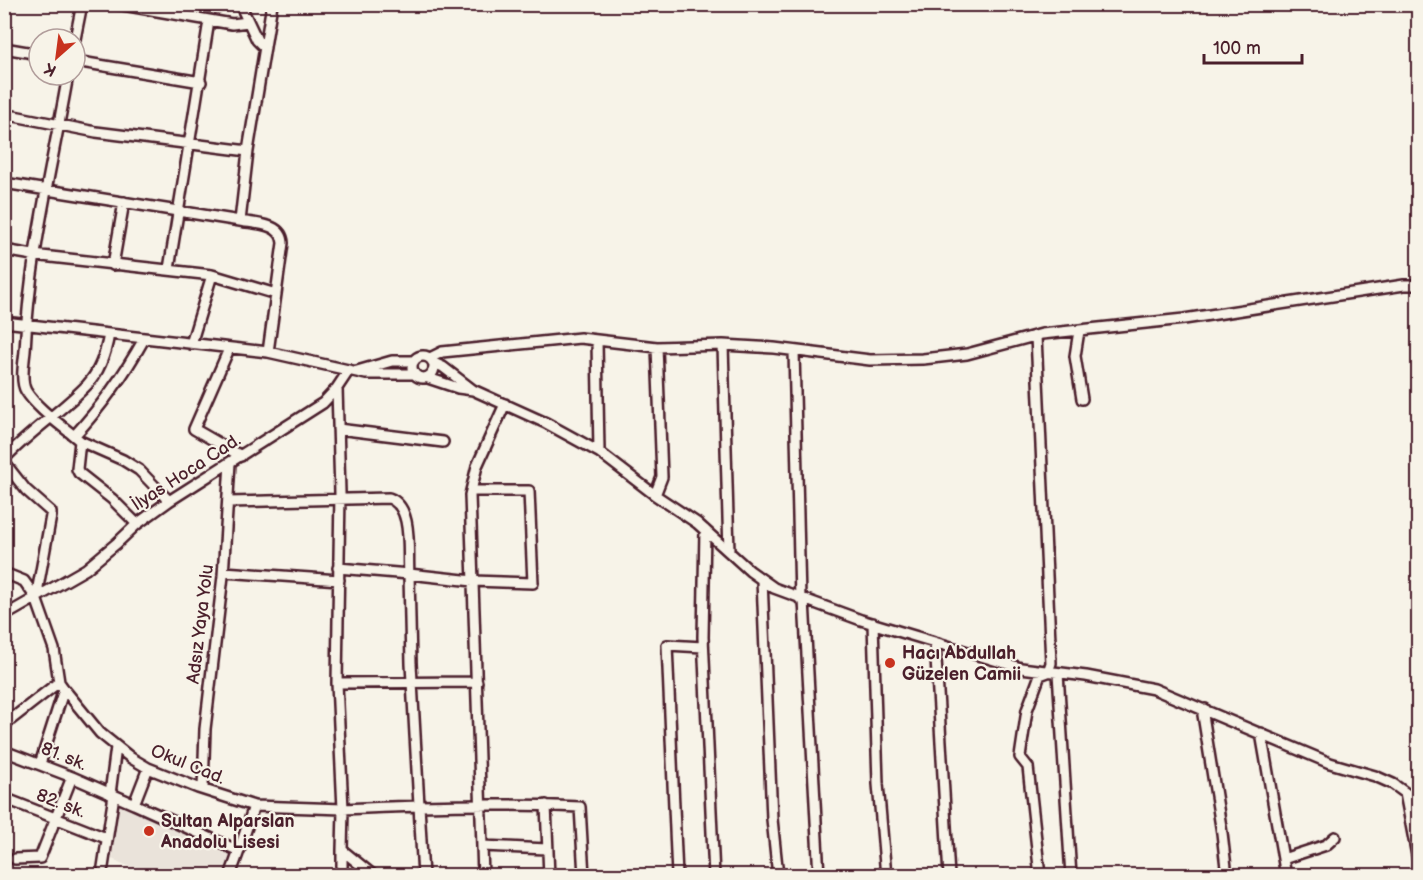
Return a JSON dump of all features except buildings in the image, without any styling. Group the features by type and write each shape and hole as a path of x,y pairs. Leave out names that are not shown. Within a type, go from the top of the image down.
{"street":[{"path":"77,27 81,4"},
{"path":"117,4 236,25 248,22"},
{"path":"240,4 257,40 265,48"},
{"path":"240,221 248,151 272,4"},
{"path":"169,269 201,82 209,21"},
{"path":"4,48 27,52"},
{"path":"87,63 201,82"},
{"path":"67,87 33,255 26,324 24,381 26,391 52,418 77,438 139,470 169,501"},
{"path":"4,114 59,126 248,151"},
{"path":"4,183 275,228 283,236 283,243 268,352"},
{"path":"113,265 124,202"},
{"path":"4,249 113,265 212,275 276,294"},
{"path":"191,344 212,275"},
{"path":"432,360 442,352 580,338 657,347 723,345 870,360 923,359 967,354 1036,336 1184,319 1404,285 1419,285"},
{"path":"4,322 268,352 366,374 414,374 422,379 428,378 458,388 473,390"},
{"path":"1079,331 1075,356 1082,399"},
{"path":"36,598 51,512 26,490 4,460 36,428 52,418 87,384 99,367 109,334"},
{"path":"1036,336 1050,663 1053,673 1071,876"},
{"path":"137,524 112,499 78,473 77,438 125,374 144,339"},
{"path":"597,341 598,453"},
{"path":"723,345 729,552"},
{"path":"655,495 662,477 657,347"},
{"path":"229,349 194,429 241,456"},
{"path":"794,351 802,599 819,876"},
{"path":"353,370 392,361 414,361 421,356 432,360 473,390 546,423 598,453 705,530 774,588 873,623 1021,668 1154,688 1262,732 1330,763 1375,776 1393,784 1419,802"},
{"path":"428,378 434,371 432,360"},
{"path":"414,361 412,366 414,374"},
{"name":"İlyas Hoca Cad.","path":"4,616 86,569 137,524 169,501 323,403 353,370"},
{"path":"337,388 340,498 337,683 343,809 342,876"},
{"path":"483,876 471,491 477,466 505,404"},
{"path":"338,429 443,442"},
{"name":"Adsız Yaya Yolu","path":"203,789 205,729 224,572 230,463"},
{"path":"338,568 473,581 533,583 529,491 471,491"},
{"path":"228,502 384,497 398,503 403,508 406,518 423,876"},
{"path":"705,530 704,647 714,876"},
{"path":"224,572 339,580"},
{"path":"4,573 24,581 36,598 54,649 62,686 40,764"},
{"path":"762,580 772,819 778,876"},
{"path":"873,623 878,784 886,876"},
{"path":"935,642 949,876"},
{"path":"677,876 667,645 704,647"},
{"path":"1040,876 1028,767 1020,757 1027,710 1040,675 1053,673"},
{"path":"337,683 477,682"},
{"path":"4,725 62,686"},
{"name":"Okul Cad.","path":"62,686 100,733 116,747 148,768 254,806 343,809 419,805 580,807 584,876"},
{"path":"1205,709 1203,714 1227,876"},
{"path":"1262,732 1286,876"},
{"path":"103,867 116,747"},
{"name":"81. sk.","path":"4,750 112,794 239,851"},
{"path":"134,804 148,768"},
{"path":"15,859 40,858 72,777"},
{"path":"1405,793 1419,861"},
{"name":"82. sk.","path":"4,798 106,838"},
{"path":"546,805 549,876"},
{"path":"230,876 254,806"},
{"path":"1283,859 1326,845 1335,837"},
{"path":"482,846 547,849"},
{"path":"342,850 374,876"}],"shaded area":[{"name":"Sultan Alparslan Anadolu Lisesi","path":"122,804 232,853 224,876 148,875 112,859 117,810"}],"place":[{"name":"Hacı Abdullah Güzelen Camii","path":"890,663"},
{"name":"Sultan Alparslan Anadolu Lisesi","path":"149,831"}]}
